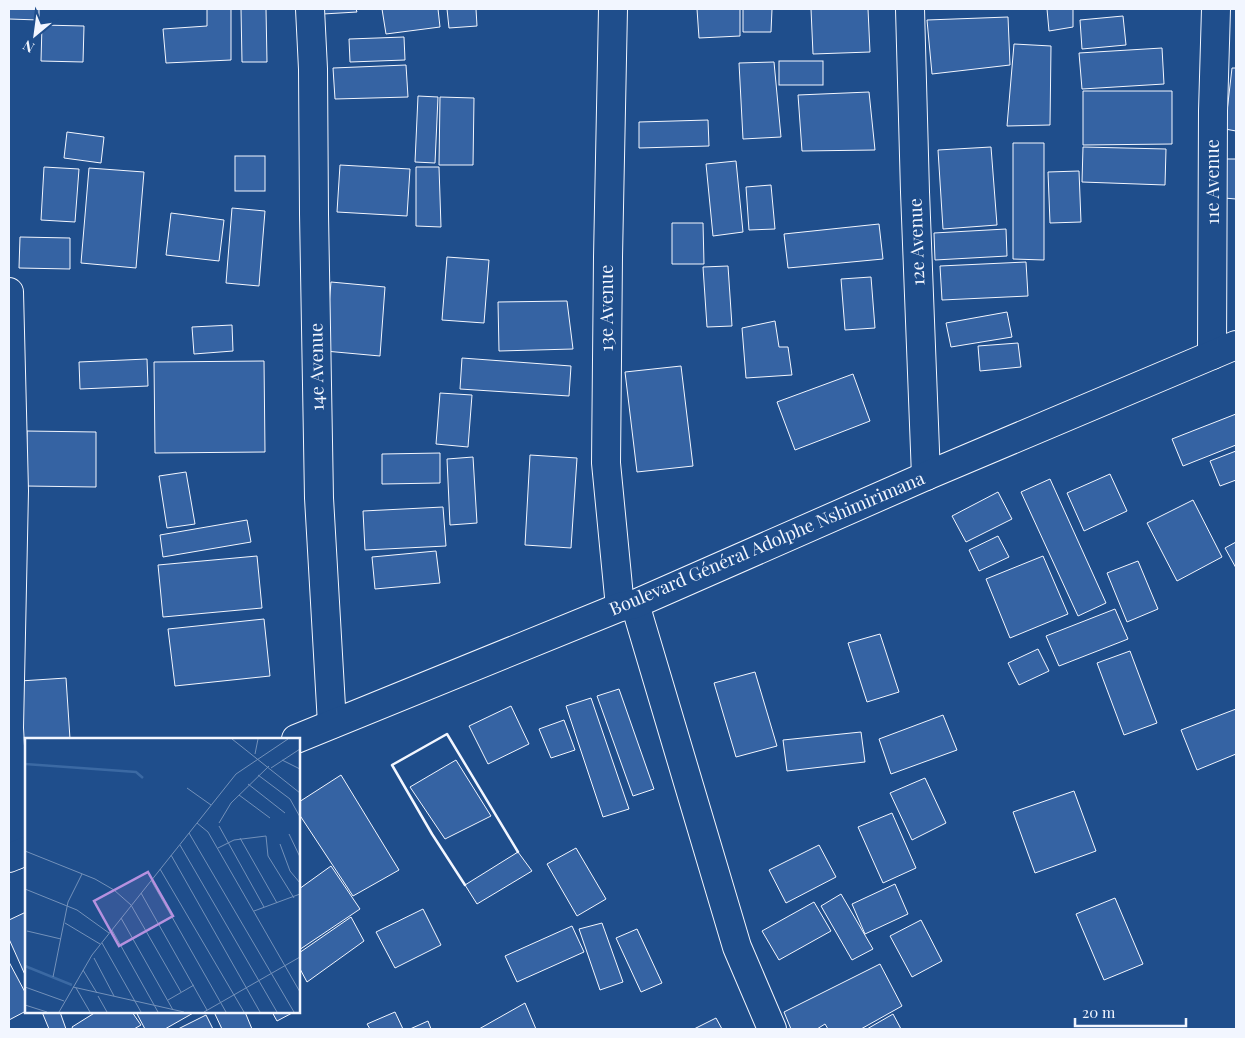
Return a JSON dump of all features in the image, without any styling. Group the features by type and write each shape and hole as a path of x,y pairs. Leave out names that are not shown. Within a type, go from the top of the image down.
{"street":[{"name":"14e Avenue","path":"310,9 313,69 319,498 332,724"},
{"name":"13e Avenue","path":"613,9 606,463 627,605 737,947 772,1029"},
{"name":"12e Avenue","path":"910,9 926,476"},
{"name":"11e Avenue","path":"1216,9 1213,111 1224,350"},
{"path":"9,292 14,492 9,728 17,855"},
{"name":"Boulevard Général Adolphe Nshimirimana","path":"298,738 627,605 1224,350"}],"building":[{"path":"9,9 39,9 39,20 9,19"},
{"path":"207,9 231,9 231,60 166,63 163,29 207,26"},
{"path":"241,9 266,9 267,62 242,62"},
{"path":"323,9 356,9 357,12 323,14"},
{"path":"382,9 438,9 440,27 386,34"},
{"path":"447,9 476,9 477,26 449,28"},
{"path":"697,9 740,9 740,36 699,38"},
{"path":"743,9 772,9 771,32 743,32"},
{"path":"811,9 868,9 870,52 813,54"},
{"path":"1047,9 1073,9 1073,27 1049,31"},
{"path":"1123,16 1126,45 1082,49 1080,20"},
{"path":"1008,17 1010,65 932,74 927,20"},
{"path":"42,25 84,26 83,62 41,61"},
{"path":"404,37 405,60 350,62 349,39"},
{"path":"1014,44 1051,46 1050,125 1007,126"},
{"path":"1162,48 1164,84 1082,89 1079,53"},
{"path":"779,61 823,61 823,85 779,85"},
{"path":"774,62 781,137 743,139 739,63"},
{"path":"406,65 408,97 335,99 333,68"},
{"path":"1232,68 1236,68 1236,131 1225,129"},
{"path":"1083,91 1172,91 1172,144 1083,145"},
{"path":"869,92 875,150 802,151 798,95"},
{"path":"418,96 438,97 435,163 415,162"},
{"path":"440,97 474,98 473,165 439,165"},
{"path":"708,120 709,146 639,148 639,122"},
{"path":"67,132 104,137 101,163 64,158"},
{"path":"1013,143 1044,143 1044,260 1013,259"},
{"path":"991,147 997,225 943,229 938,150"},
{"path":"1083,147 1166,149 1165,185 1082,182"},
{"path":"235,156 265,156 265,191 235,191"},
{"path":"1226,159 1236,159 1236,199 1224,198"},
{"path":"736,161 743,232 713,236 706,164"},
{"path":"340,165 410,169 407,216 337,212"},
{"path":"44,167 79,169 75,222 41,220"},
{"path":"416,167 439,167 441,227 416,226"},
{"path":"89,168 144,172 136,268 81,263"},
{"path":"1079,171 1081,222 1050,223 1048,172"},
{"path":"771,185 775,229 749,230 746,187"},
{"path":"232,208 265,211 259,286 226,283"},
{"path":"171,213 224,220 219,261 166,255"},
{"path":"672,223 703,223 704,264 672,264"},
{"path":"879,224 883,259 788,268 784,234"},
{"path":"1006,229 1007,256 935,260 934,233"},
{"path":"20,237 70,238 70,269 19,268"},
{"path":"447,257 489,260 484,323 442,320"},
{"path":"1026,262 1028,296 942,300 940,266"},
{"path":"728,266 732,326 707,327 703,267"},
{"path":"871,277 875,328 845,330 841,279"},
{"path":"331,282 385,287 380,356 325,351"},
{"path":"567,301 573,349 499,351 498,302"},
{"path":"1007,312 1012,337 951,347 946,323"},
{"path":"775,321 779,347 788,347 792,375 746,378 742,328"},
{"path":"232,325 233,351 194,354 192,327"},
{"path":"1018,343 1021,367 980,371 978,346"},
{"path":"462,358 571,366 569,396 460,389"},
{"path":"147,359 148,386 80,389 79,362"},
{"path":"264,361 265,452 155,453 154,362"},
{"path":"681,366 693,466 637,472 625,372"},
{"path":"853,374 870,421 795,450 777,402"},
{"path":"440,393 472,395 468,447 436,444"},
{"path":"1236,414 1236,445 1183,466 1172,439"},
{"path":"27,431 96,432 96,487 26,486"},
{"path":"1236,451 1236,480 1220,486 1210,461"},
{"path":"440,453 440,483 382,484 382,454"},
{"path":"530,455 577,458 571,548 525,545"},
{"path":"473,457 477,523 450,525 447,459"},
{"path":"186,472 195,524 167,528 159,476"},
{"path":"1110,474 1127,511 1084,531 1067,493"},
{"path":"1050,479 1106,603 1078,616 1021,492"},
{"path":"998,492 1012,519 966,542 952,516"},
{"path":"1193,500 1222,557 1177,581 1147,523"},
{"path":"443,507 446,546 365,550 363,511"},
{"path":"247,520 251,542 163,557 160,535"},
{"path":"998,536 1009,557 979,571 969,550"},
{"path":"1236,542 1236,568 1225,548"},
{"path":"436,551 440,583 375,589 372,557"},
{"path":"257,556 262,608 163,617 158,565"},
{"path":"1043,556 1068,614 1010,638 986,579"},
{"path":"1138,561 1158,609 1127,622 1107,573"},
{"path":"1115,609 1128,639 1059,666 1046,636"},
{"path":"264,619 270,676 175,686 168,629"},
{"path":"880,634 899,692 867,702 848,643"},
{"path":"1038,649 1049,671 1019,685 1008,663"},
{"path":"1130,651 1157,723 1124,735 1097,663"},
{"path":"755,672 777,746 736,757 714,683"},
{"path":"66,678 70,738 25,738 24,747 20,681"},
{"path":"619,689 654,789 633,796 597,696"},
{"path":"591,698 629,809 603,817 566,706"},
{"path":"511,706 529,744 488,764 469,726"},
{"path":"1236,709 1236,754 1197,770 1181,730"},
{"path":"943,715 957,750 891,774 879,739"},
{"path":"564,720 575,750 551,758 539,729"},
{"path":"861,732 865,762 787,771 783,740"},
{"path":"456,760 491,816 445,839 410,787"},
{"path":"341,775 399,870 353,896 300,816 300,801"},
{"path":"925,778 946,823 912,840 890,793"},
{"path":"1074,791 1096,851 1035,873 1013,812"},
{"path":"892,813 916,868 883,883 858,827"},
{"path":"819,845 836,877 786,903 769,870"},
{"path":"576,848 606,899 577,916 547,864"},
{"path":"518,852 532,871 477,904 465,885"},
{"path":"331,866 360,909 300,949 300,888"},
{"path":"895,884 908,914 865,934 852,904"},
{"path":"841,894 873,949 852,960 821,906"},
{"path":"1115,898 1143,964 1104,980 1076,914"},
{"path":"814,902 831,931 779,960 762,931"},
{"path":"423,909 441,945 395,968 376,932"},
{"path":"25,912 25,975 9,939 9,920"},
{"path":"351,917 364,941 307,982 300,969 300,952"},
{"path":"921,920 942,961 912,977 890,936"},
{"path":"602,923 623,982 600,990 579,929"},
{"path":"572,926 584,952 517,982 505,956"},
{"path":"637,929 662,983 641,992 616,938"},
{"path":"9,962 25,992 25,1012 9,1020"},
{"path":"880,964 902,1006 861,1029 828,1029 825,1024 817,1029 791,1029 784,1012"},
{"path":"525,1003 536,1029 479,1029"},
{"path":"395,1012 403,1029 370,1029 367,1024"},
{"path":"42,1013 60,1013 66,1029 49,1029"},
{"path":"94,1013 133,1013 141,1025 134,1029 73,1029 72,1027"},
{"path":"137,1013 193,1013 165,1029 145,1029"},
{"path":"214,1013 245,1013 252,1029 222,1029"},
{"path":"273,1013 292,1013 277,1021"},
{"path":"893,1014 901,1029 867,1029"},
{"path":"206,1015 213,1029 178,1029"},
{"path":"716,1018 722,1029 694,1029"},
{"path":"428,1021 431,1029 410,1029"}],"wall":[{"path":"465,885 432,834 392,765 447,734 518,852"}]}
